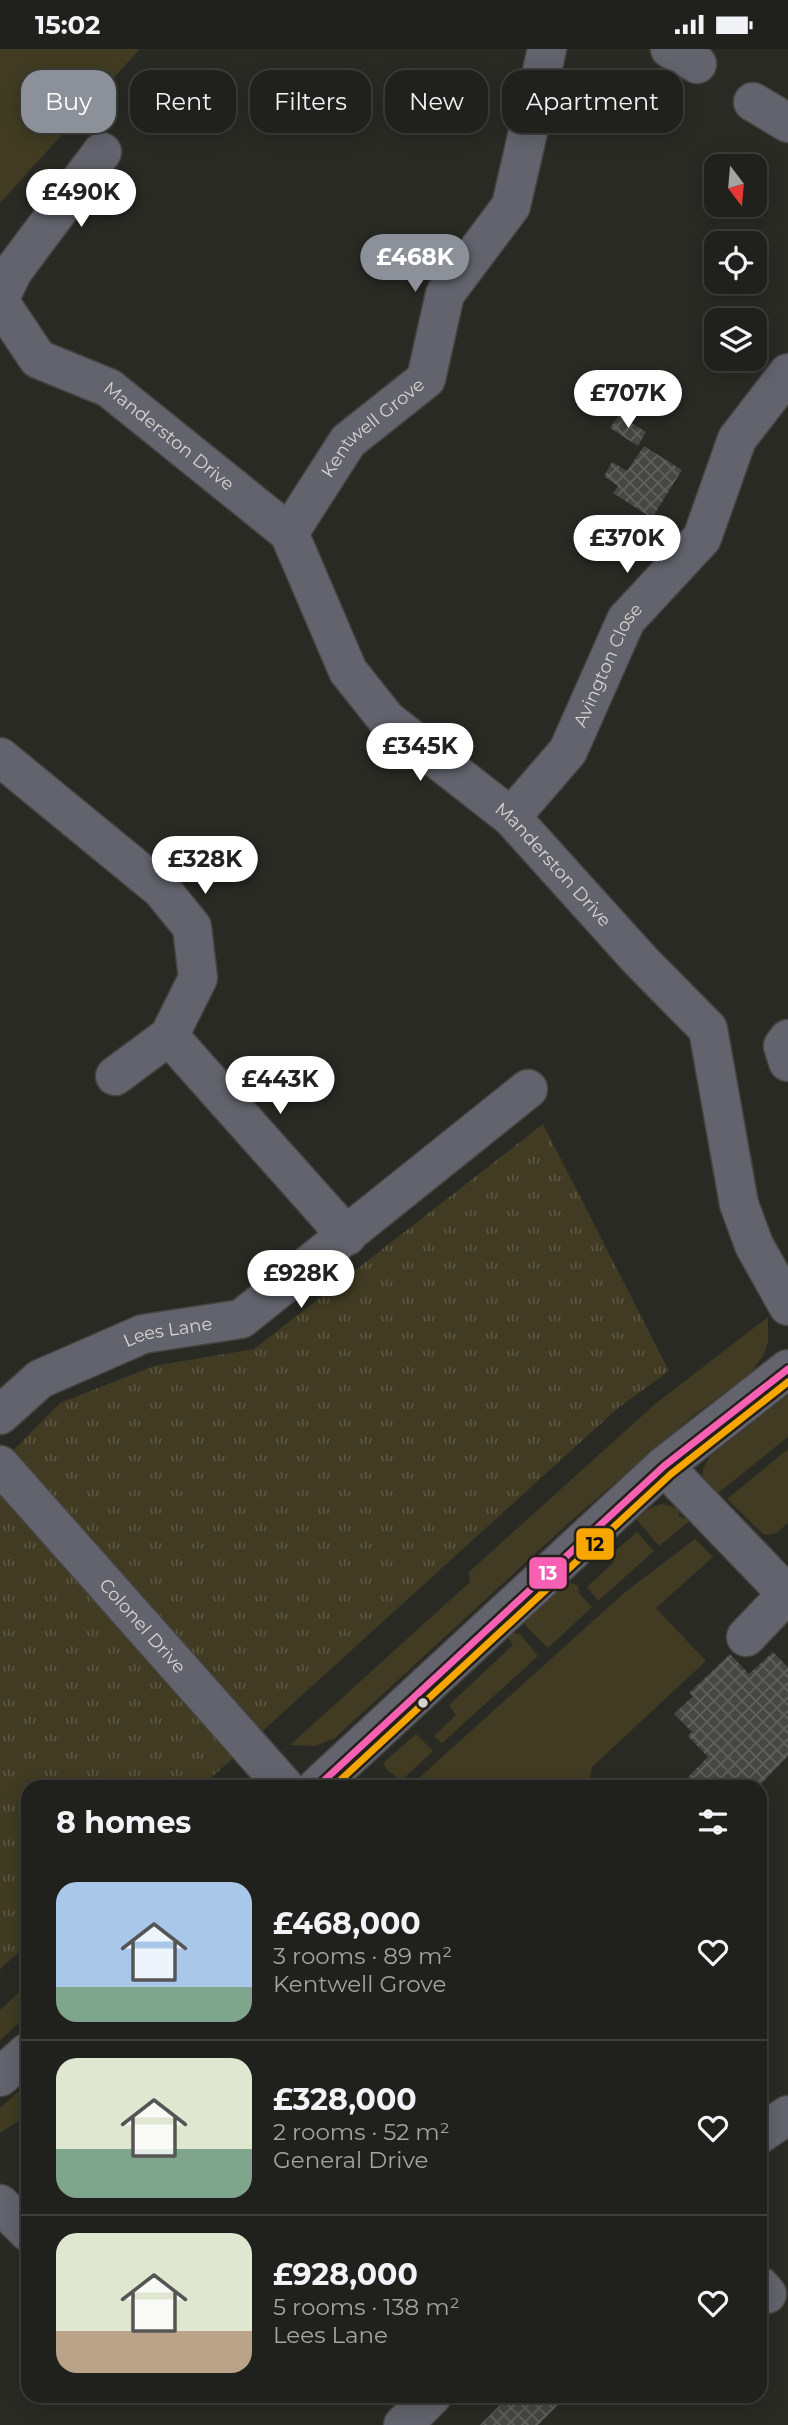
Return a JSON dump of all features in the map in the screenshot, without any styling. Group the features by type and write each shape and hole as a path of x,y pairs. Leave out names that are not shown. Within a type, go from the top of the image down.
{"street":[{"name":"Kentwell Grove","path":"289,533 348,441 426,379 445,294 511,206 547,49"},
{"path":"753,102 788,123"},
{"path":"4,290 102,152"},
{"name":"Manderston Drive","path":"4,290 38,359 109,388 289,533 348,671 387,720 511,817 640,960 708,1029 739,1204 754,1245 788,1306"},
{"name":"Avington Close","path":"511,817 568,751 626,620 702,538 737,439 788,373"},
{"path":"0,757 162,890 192,927 198,978 169,1036 115,1076"},
{"path":"169,1036 348,1236"},
{"name":"Lees Lane","path":"0,1415 40,1379 143,1334 241,1319 348,1236 528,1089"},
{"path":"325,1780 664,1466 788,1369"},
{"name":"Colonel Drive","path":"0,1465 279,1780"},
{"path":"664,1466 783,1580 746,1637"},
{"path":"0,2077 21,2058"},
{"path":"767,2129 788,2115"},
{"path":"0,2204 21,2225"},
{"path":"403,2425 425,2403"}],"green space":[{"path":"0,49 140,49 116,75 116,70 21,70 21,133 64,133 0,203"},
{"path":"543,1124 669,1371 618,1408 209,1780 21,1780 21,1950 0,1969 0,1464 60,1403 154,1366 254,1349"},
{"path":"768,1317 768,1342 764,1354 751,1373 694,1415 573,1519 335,1738 315,1746 290,1745 470,1582 469,1572 655,1404"},
{"path":"788,1395 788,1437 712,1498 703,1488 703,1469 709,1457"},
{"path":"788,1449 788,1523 777,1533 764,1535 727,1499"},
{"path":"662,1504 682,1509 678,1516 691,1520 659,1546 636,1519 650,1508"},
{"path":"637,1532 654,1551 598,1601 587,1587 614,1562 609,1556"},
{"path":"695,1539 713,1557 656,1608 706,1661 592,1767 590,1780 417,1780 624,1593"},
{"path":"567,1581 578,1586 579,1593 592,1607 548,1648 525,1625 525,1620"},
{"path":"520,1634 538,1656 442,1743 434,1736 456,1715 449,1705 513,1645 507,1636"},
{"path":"416,1734 433,1751 402,1780 385,1768 384,1762"},
{"path":"21,1990 21,2021 0,2040 0,2010"},
{"path":"21,2089 21,2120 0,2133 0,2108"}],"building":[{"path":"619,415 646,432 638,446 610,428"},
{"path":"644,446 682,470 652,518 613,493 618,486 604,476 612,462 627,471"},
{"path":"773,1652 788,1667 788,1756 765,1780 691,1780 688,1777 708,1757 688,1736 692,1732 674,1714 693,1696 689,1693 730,1654 749,1674"},
{"path":"502,2403 560,2403 538,2425 480,2425"}],"transit line":[{"name":"13","path":"325,1780 664,1466 788,1369"},
{"name":"12","path":"341,1780 671,1474 788,1382"}]}
